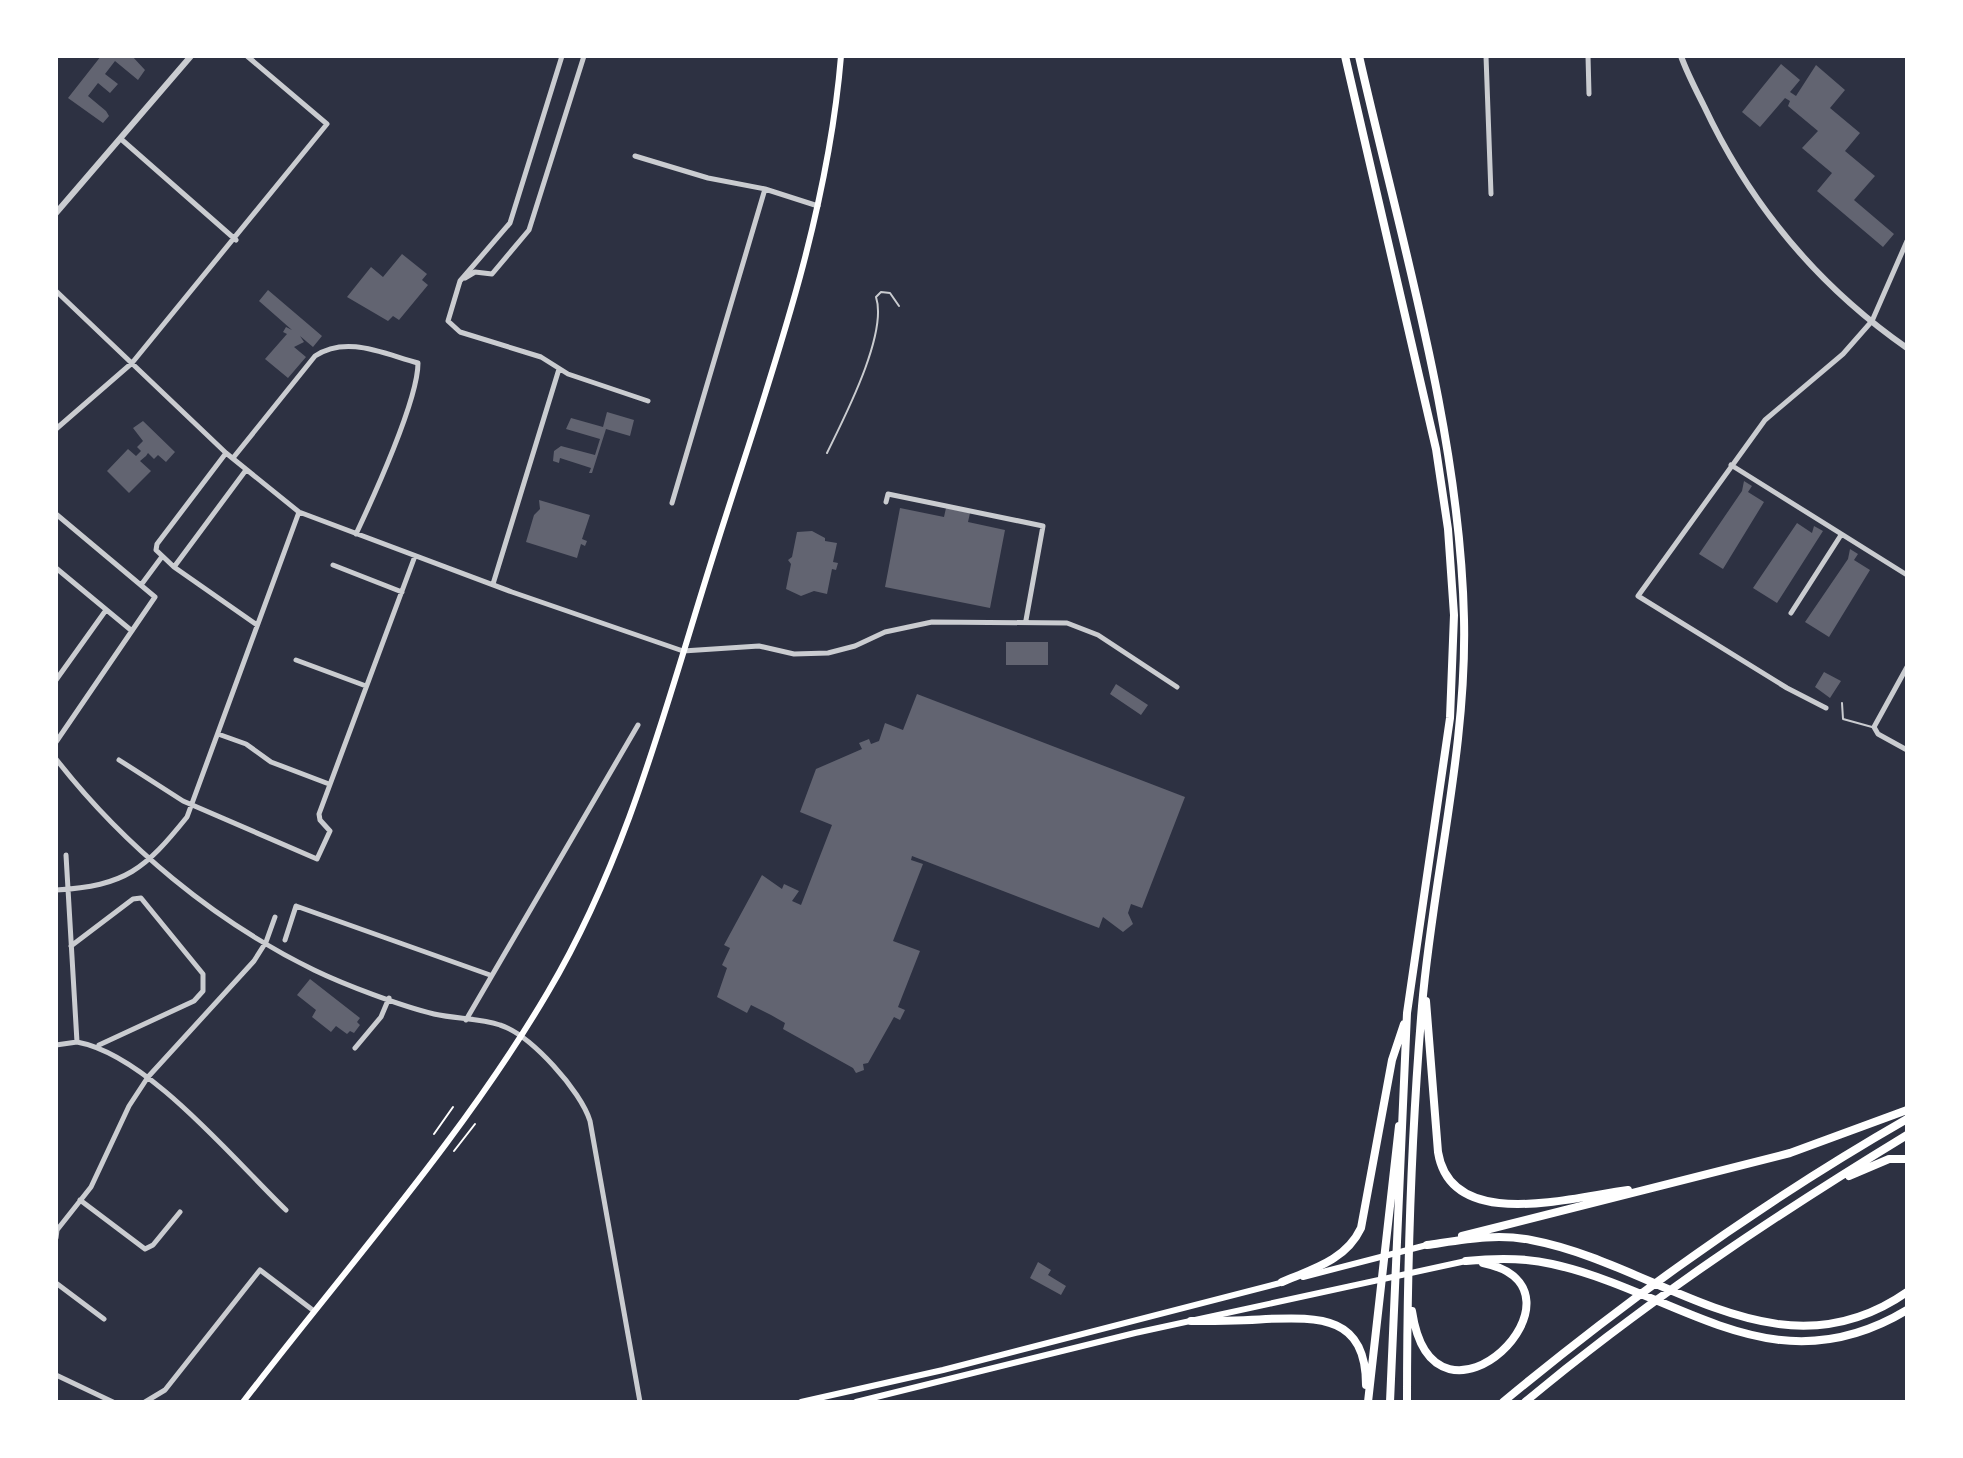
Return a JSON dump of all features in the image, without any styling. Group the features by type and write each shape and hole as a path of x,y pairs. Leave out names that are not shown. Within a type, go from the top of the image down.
{"highway":[{"path":"1345,56 1428,408 1443,489 1452,573 1454,647 1450,718 1407,1013 1390,1402"},
{"path":"1359,56 1442,419 1459,523 1464,619 1461,714 1424,984 1408,1283 1407,1402"},
{"path":"1424,984 1438,1152 1444,1175 1452,1185 1472,1199 1500,1204 1660,1186"},
{"path":"1282,1282 1336,1258 1351,1245 1361,1228 1392,1060 1407,1013"},
{"path":"1367,1402 1403,1089"},
{"path":"1427,1245 1824,1144 1907,1110"},
{"path":"1503,1402 1671,1270 1752,1214 1907,1119"},
{"path":"1525,1402 1632,1317 1695,1272 1812,1193 1907,1135"},
{"path":"1812,1193 1889,1159 1907,1159"},
{"path":"1427,1245 1492,1237 1532,1240 1604,1263 1735,1315 1783,1327 1837,1324 1871,1314 1907,1292"},
{"path":"1466,1261 1506,1258 1551,1263 1733,1332 1778,1341 1831,1340 1862,1332 1907,1310"},
{"path":"1408,1283 1415,1330 1425,1354 1447,1371 1474,1373 1487,1367 1511,1347 1523,1325 1526,1304 1517,1281 1506,1271 1466,1261"},
{"path":"1191,1321 1304,1317 1337,1324 1352,1335 1362,1352 1367,1402"}],"main road":[{"path":"243,1402 520,1038 578,938 616,855 683,651 819,206 841,56"},
{"path":"801,1402 943,1370 1427,1245"},
{"path":"856,1402 1191,1321 1466,1261"}],"street":[{"path":"56,213 191,56"},
{"path":"56,429 132,363 236,240 327,124 247,56"},
{"path":"562,56 510,223 460,281 448,321 460,332 541,357 559,369 648,401"},
{"path":"460,281 475,272 492,274 529,230 584,56"},
{"path":"1486,56 1491,194"},
{"path":"1588,56 1589,94"},
{"path":"1681,56 1725,150 1770,218 1810,266 1907,348"},
{"path":"121,139 236,240"},
{"path":"635,156 819,206"},
{"path":"672,503 765,189"},
{"path":"1826,708 1787,688 1638,596 1775,409 1843,354 1872,321 1907,241"},
{"path":"56,291 226,453 299,512 493,584 683,651 759,646 794,654 828,653 855,646 885,632 932,622 1026,620 1067,623 1098,635 1177,687"},
{"path":"233,458 315,356 324,350 356,346 418,363 412,394 372,503 356,534"},
{"path":"493,584 559,369"},
{"path":"226,453 157,544 156,550 161,558 257,625"},
{"path":"1731,465 1907,575"},
{"path":"174,567 246,469"},
{"path":"886,502 888,494 1043,526 1026,620"},
{"path":"56,890 68,890 134,873 150,860 187,817 299,512"},
{"path":"56,514 155,597 56,742"},
{"path":"1791,613 1841,535"},
{"path":"119,760 159,788 317,859 330,831 320,820 319,814 415,556"},
{"path":"141,585 161,558"},
{"path":"333,565 402,592"},
{"path":"56,568 132,632"},
{"path":"56,680 106,610"},
{"path":"296,660 366,686"},
{"path":"1907,667 1874,727 1878,734 1907,750"},
{"path":"466,1020 638,725"},
{"path":"218,734 246,744 271,762 329,784"},
{"path":"56,759 150,860 266,942 315,971 431,1013 499,1025 520,1038 564,1076 587,1109 640,1402"},
{"path":"66,855 77,1042"},
{"path":"71,946 133,899 141,898 203,974 203,991 194,1001 98,1046"},
{"path":"285,940 296,906 490,975"},
{"path":"56,1238 57,1230 91,1187 129,1106 148,1077 254,961 266,942 275,917"},
{"path":"355,1048 381,1017 389,998"},
{"path":"56,1045 77,1042 98,1046 148,1077 286,1210"},
{"path":"80,1200 145,1249 153,1245 180,1212"},
{"path":"145,1402 165,1390 260,1270 314,1311"},
{"path":"56,1283 104,1319"},
{"path":"56,1375 113,1402"},
{"path":"845,1391 848,1402"}],"lane":[{"path":"827,453 859,384 880,312 876,297 881,292 890,293 899,306"},
{"path":"1842,703 1843,719 1866,728 1874,727"}],"path":[{"path":"434,1134 453,1107"},
{"path":"454,1151 475,1124"}],"building":[{"path":"101,56 132,56 145,70 138,80 115,61 105,74 118,84 110,93 98,83 88,96 109,116 103,123 68,98"},
{"path":"1781,64 1800,80 1790,92 1796,96 1816,65 1845,90 1830,108 1860,133 1845,151 1875,176 1854,200 1894,234 1883,247 1817,191 1832,173 1802,148 1818,131 1788,106 1790,101 1785,98 1760,127 1742,112"},
{"path":"402,254 427,274 422,280 428,285 399,320 393,316 388,321 347,297 371,267 383,277"},
{"path":"268,290 322,336 313,347 300,336 304,342 294,347 306,357 288,378 265,359 287,334 283,332 286,327 292,330 259,301"},
{"path":"607,412 634,420 630,436 606,429 592,473 589,473 591,468 560,458 559,463 553,461 554,451 561,446 595,455 600,439 566,429 571,418 603,427"},
{"path":"143,421 175,452 166,462 158,455 154,459 148,453 140,461 151,471 129,493 107,471 128,449 136,456 141,451 137,447 143,441 133,428"},
{"path":"1744,481 1752,486 1748,492 1764,502 1723,569 1699,554 1742,491"},
{"path":"539,500 590,515 582,539 587,541 585,546 581,544 577,558 526,542 534,515 540,509"},
{"path":"900,508 944,517 946,508 970,513 968,522 1005,530 990,608 885,587"},
{"path":"1797,523 1812,533 1814,526 1823,531 1777,603 1753,588"},
{"path":"812,531 825,541 837,543 833,562 838,563 836,570 832,569 827,594 814,591 801,596 786,589 791,564 788,560 792,557 797,532"},
{"path":"1850,549 1858,554 1854,560 1870,570 1829,637 1805,622 1848,559"},
{"path":"1006,642 1048,642 1048,665 1006,665"},
{"path":"1824,672 1841,681 1830,698 1815,687"},
{"path":"1116,684 1148,705 1141,715 1110,694"},
{"path":"917,694 1185,797 1142,908 1131,904 1128,913 1133,924 1123,932 1103,917 1099,928 912,856 911,860 923,864 893,941 920,951 898,1007 905,1010 900,1020 894,1017 868,1063 863,1064 864,1070 856,1073 853,1068 783,1029 785,1023 771,1015 751,1005 747,1013 717,997 727,968 722,965 730,948 724,945 762,875 782,889 784,884 799,891 792,901 801,905 832,825 800,812 816,769 862,749 859,743 869,739 871,744 879,741 885,723 903,730"},
{"path":"310,979 360,1018 357,1022 360,1025 354,1033 350,1031 347,1034 336,1026 331,1032 312,1017 316,1010 297,995"},
{"path":"1038,1262 1051,1270 1048,1275 1066,1286 1061,1295 1030,1278"}]}
